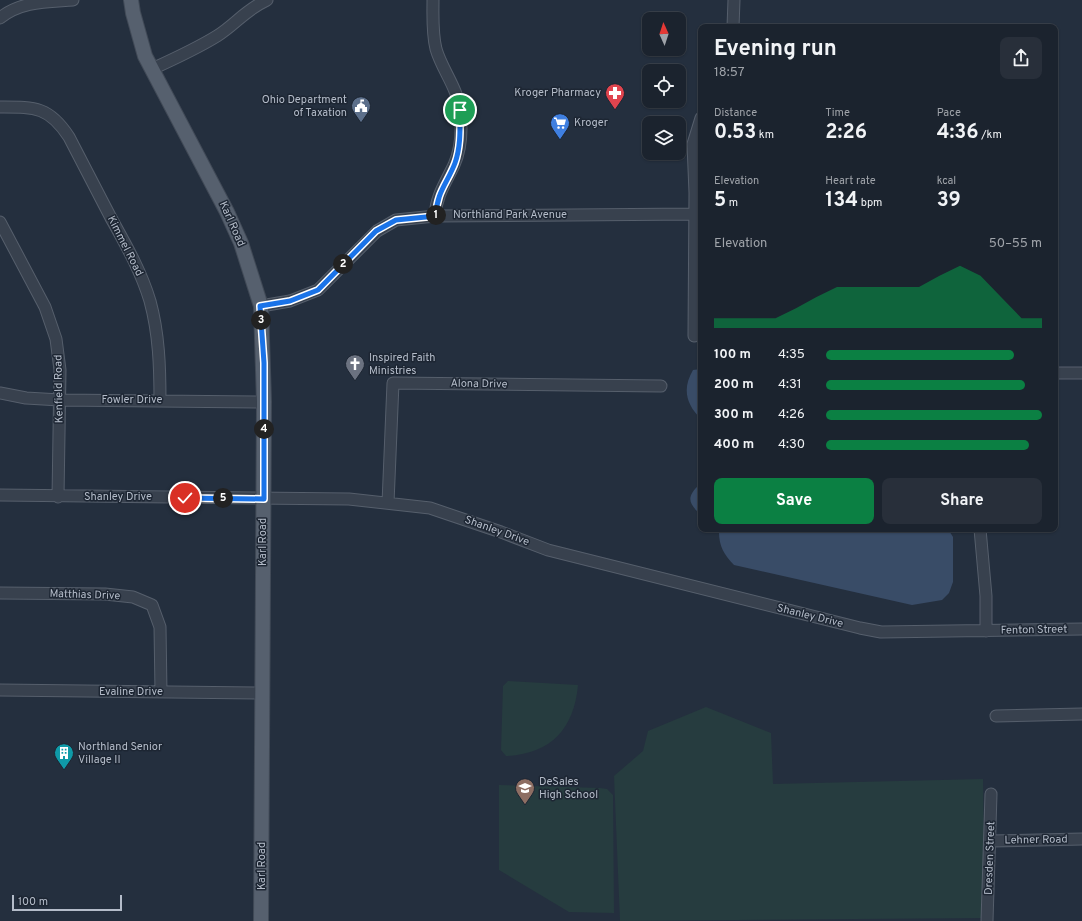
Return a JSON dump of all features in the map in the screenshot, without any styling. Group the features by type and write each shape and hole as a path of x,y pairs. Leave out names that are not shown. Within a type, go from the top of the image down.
{"main road":[{"name":"Karl Road","path":"131,0 132,13 142,47 227,212 241,243 260,306 264,402 261,921"}],"street":[{"path":"0,18 17,7 42,2 72,0"},
{"path":"152,69 181,57 219,35 252,7 267,0"},
{"path":"433,0 432,23 436,48 454,88 460,110 461,138 455,164 442,187 436,204 436,216"},
{"path":"733,24 734,0"},
{"name":"Kimmel Road","path":"0,108 33,108 43,111 60,124 69,137 140,273 150,301 160,362 160,401"},
{"path":"694,336 693,144 698,128"},
{"name":"Northland Park Avenue","path":"260,306 290,301 318,290 376,231 396,220 436,216 694,214"},
{"name":"Kenfield Road","path":"0,222 36,289 52,324 58,349 60,400 58,497"},
{"path":"1058,373 1082,373"},
{"name":"Alona Drive","path":"388,503 393,383 661,386"},
{"name":"Fowler Drive","path":"0,394 26,398 60,400 264,402"},
{"name":"Shanley Drive","path":"0,495 58,497 349,499 430,508 548,550 860,628 881,632 986,631"},
{"path":"980,532 985,582 986,631"},
{"name":"Matthias Drive","path":"0,593 105,594 133,597 152,605 160,627 161,692"},
{"name":"Fenton Street","path":"986,631 1082,629"},
{"name":"Evaline Drive","path":"0,690 263,693"},
{"path":"996,716 1082,714"},
{"name":"Dresden Street","path":"987,921 991,841 991,794"},
{"name":"Lehner Road","path":"991,841 1082,839"}],"green space":[{"path":"508,681 578,685 576,701 571,714 565,726 557,736 548,744 536,750 506,756 501,750 503,686"},
{"path":"706,707 771,733 773,784 983,779 985,918 620,921 614,776 643,751 648,731"},
{"path":"499,785 600,788 607,789 613,795 614,913 569,912 499,870"}],"water":[{"path":"698,369 698,415 692,408 687,396 688,384 693,370"},
{"path":"698,486 698,512 693,507 690,500"},
{"path":"719,532 950,532 953,537 953,582 949,593 942,600 912,605 734,565 727,558 720,542"}],"place":[{"name":"Kroger Pharmacy","path":"615,110"},
{"name":"Ohio Department of Taxation","path":"361,123"},
{"name":"Kroger","path":"560,140"},
{"name":"Inspired Faith Ministries","path":"355,381"},
{"name":"Northland Senior Village II","path":"64,770"},
{"name":"DeSales High School","path":"525,805"}],"route":[{"path":"185,498 264,499 264,363 260,306 290,301 318,290 376,231 396,220 436,216 436,204 442,187 455,164 461,138 460,110"}]}
